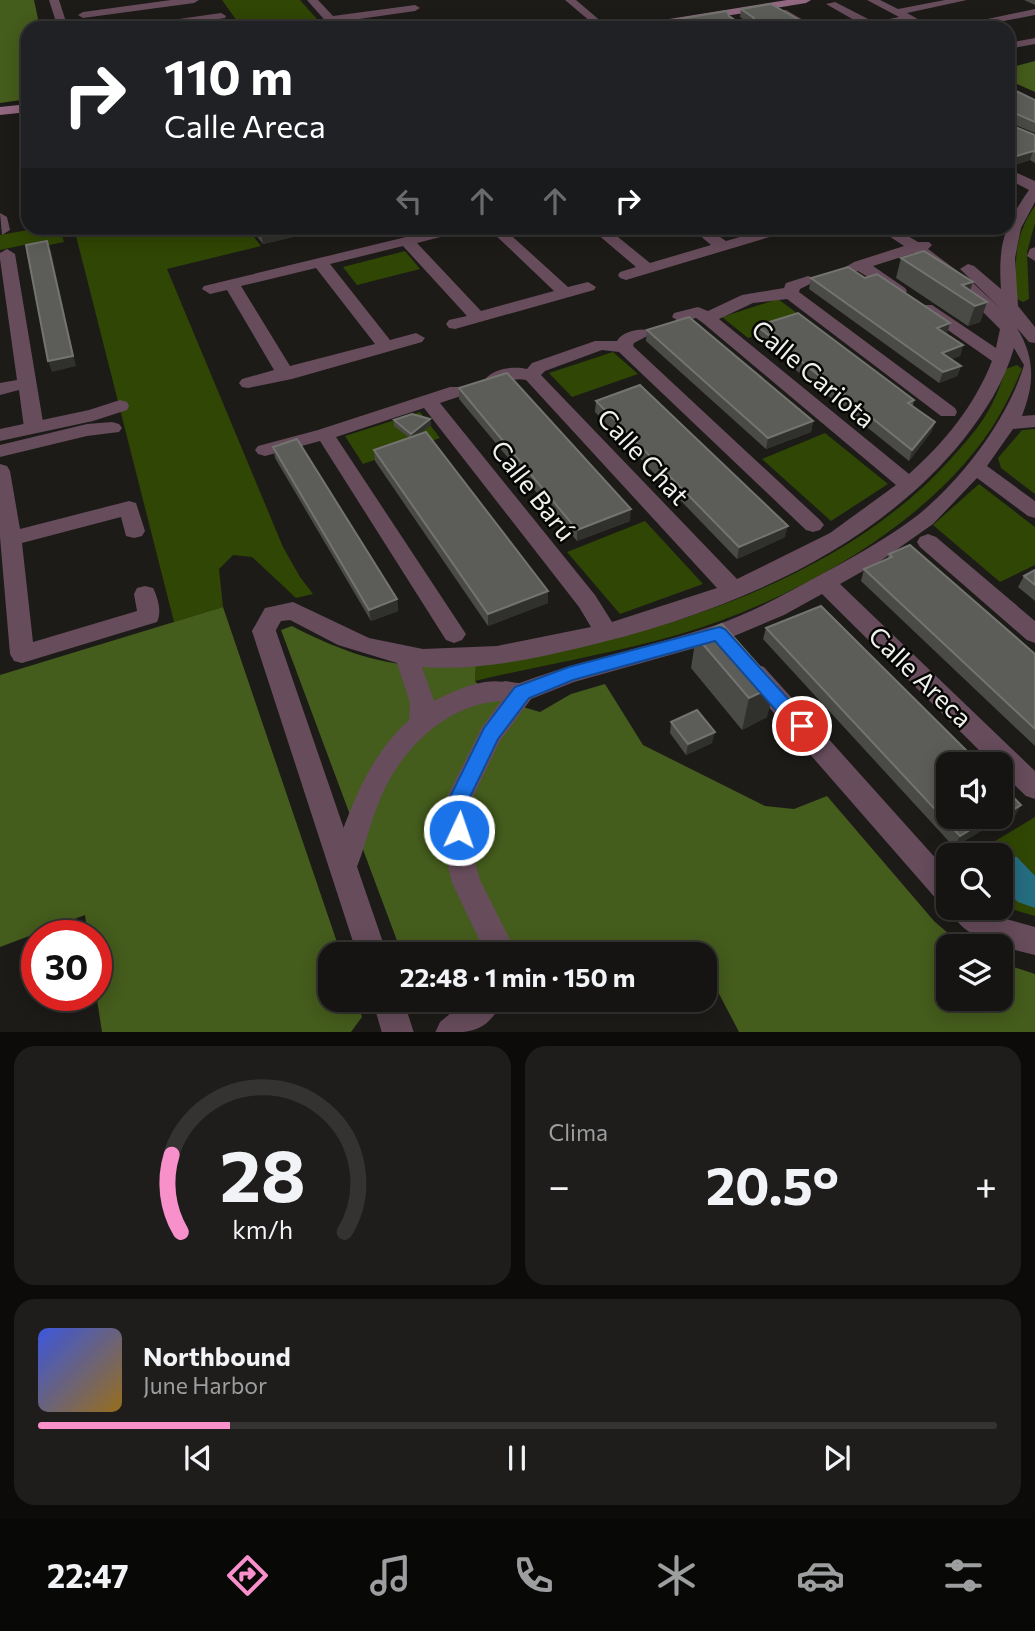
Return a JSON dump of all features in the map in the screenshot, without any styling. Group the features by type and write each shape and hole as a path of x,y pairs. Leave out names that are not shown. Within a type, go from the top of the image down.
{"main road":[{"path":"676,21 806,0"},
{"path":"0,109 21,107"}],"street":[{"path":"54,0 60,21"},
{"path":"83,15 194,0"},
{"path":"313,1 332,0"},
{"path":"555,0 579,21"},
{"path":"570,0 596,21"},
{"path":"872,0 914,21"},
{"path":"896,12 962,0"},
{"path":"313,1 329,21"},
{"path":"831,4 864,21"},
{"path":"347,21 415,8"},
{"path":"172,21 218,12 224,21"},
{"path":"782,12 799,21"},
{"path":"987,21 1035,12"},
{"path":"897,21 910,19"},
{"path":"1015,45 1035,41"},
{"path":"1015,178 1035,189 1015,220"},
{"path":"210,289 433,235"},
{"path":"503,235 565,293"},
{"path":"607,235 647,268"},
{"path":"708,235 723,246"},
{"path":"626,275 761,235"},
{"path":"901,235 961,263 1009,304 1035,338"},
{"path":"344,865 370,791 381,772 421,725 441,708 467,696 489,690 514,692 569,674 723,638 776,609 831,588 926,519 976,467 1007,424 1026,390 1034,364 1009,328 913,235"},
{"path":"368,942 264,631 273,614 293,611 314,624 359,644 406,656 454,659 493,656 600,625 674,614 735,591 832,541 909,486 937,461 971,418 1001,359 1009,328 1007,249 1011,235"},
{"path":"407,242 478,318"},
{"path":"835,273 924,245"},
{"path":"7,254 33,424"},
{"path":"321,263 386,346"},
{"path":"961,263 993,268 1007,263"},
{"path":"860,265 1001,359"},
{"name":"Calle Cariota","path":"791,294 792,286 808,281"},
{"path":"232,284 286,375"},
{"path":"455,324 588,287"},
{"name":"Calle Cariota","path":"909,486 709,319 717,310 777,291 791,294 948,412"},
{"path":"680,317 698,312 709,319"},
{"path":"624,347 626,340 642,334"},
{"path":"248,383 286,375 416,338"},
{"path":"495,379 515,372 532,376 538,367 601,345 624,347 813,525"},
{"name":"Calle Chat","path":"532,376 735,591"},
{"path":"0,389 28,383"},
{"path":"265,450 325,434 457,391"},
{"name":"Calle Barú","path":"428,400 587,601 600,625"},
{"path":"0,435 33,424 120,405"},
{"path":"1007,424 1035,421"},
{"path":"0,451 87,430 112,428"},
{"path":"325,434 454,634"},
{"path":"976,467 1033,509"},
{"path":"0,471 11,539 22,654 149,616 145,594"},
{"path":"11,539 130,509 134,531"},
{"path":"928,541 1035,634"},
{"name":"Calle Areca","path":"831,588 1035,788"},
{"path":"723,638 936,878"},
{"path":"406,656 422,703 421,725"},
{"path":"496,942 464,873 459,854 459,799 514,692"},
{"path":"974,920 1001,933 1035,941"},
{"path":"391,1012 398,1032"},
{"path":"451,1032 477,1012"}],"green space":[{"path":"0,0 34,0 38,21 21,21 21,100 0,103"},
{"path":"222,0 300,0 319,21 237,21"},
{"path":"1035,61 1035,92 1015,83 1015,66"},
{"path":"1035,206 1035,223 1027,252 1029,299 1023,302 1015,298 1017,250 1023,228"},
{"path":"21,231 21,235 62,235 64,242 34,248 33,243 0,250 0,235"},
{"path":"76,235 252,235 261,246 167,269 283,547 313,594 296,598 252,557 233,555 219,569 223,607 174,622"},
{"path":"405,251 420,269 357,285 343,267"},
{"path":"778,299 805,319 748,338 722,317"},
{"path":"613,352 638,374 572,397 549,373"},
{"path":"1017,365 1022,369 997,419 978,447 950,479 881,537 842,563 759,605 677,635 475,681 476,664 538,655 666,624 729,602 791,575 848,543 901,506 947,463 988,412 1006,369"},
{"path":"420,412 440,438 363,464 345,436"},
{"path":"1035,429 1035,494 1001,468 998,458 1022,430"},
{"path":"825,433 888,484 831,521 762,459"},
{"path":"979,484 1035,527 1035,565 1000,582 933,525"},
{"path":"645,521 703,584 620,614 567,552"},
{"path":"223,607 337,942 318,942 318,1012 360,1012 362,1017 351,1032 102,1032 99,1011 112,1011 112,920 86,920 85,915 72,920 21,920 21,939 0,947 0,675"},
{"path":"292,626 338,647 404,665 476,664 475,681 490,697 540,712 571,694 605,684 643,745 765,806 794,809 827,796 934,921 949,934 936,934 936,1011 1013,1011 1013,967 1035,974 1035,1032 739,1032 717,990 717,942 398,942 281,630"},
{"path":"1035,817 1035,916 1013,910 1013,843 992,843"}],"water":[{"path":"1013,856 1017,857 1035,876 1035,908 1018,902 1013,897"}],"building":[{"path":"771,4 801,21 752,21 754,18 741,9"},
{"path":"727,11 736,21 667,21"},
{"path":"1015,90 1035,100 1035,122 1015,113"},
{"path":"1015,127 1035,135 1035,152 1017,156"},
{"path":"47,241 73,356 48,361 26,245"},
{"path":"924,251 973,282 962,285 987,302 975,306 901,258"},
{"path":"848,267 865,278 877,274 950,323 937,328 963,345 942,353 961,366 943,372 811,278"},
{"path":"798,313 914,400 908,403 935,422 912,450 757,326"},
{"path":"689,317 813,421 768,438 647,330"},
{"path":"507,373 631,509 577,530 459,388"},
{"path":"640,385 788,526 739,547 596,401"},
{"path":"412,414 430,419 411,434 394,420"},
{"path":"426,432 548,591 488,614 374,450"},
{"path":"297,439 397,599 369,610 273,447"},
{"path":"910,545 1035,654 1035,729 864,569 892,557 889,554"},
{"path":"1035,570 1035,585 1024,576"},
{"path":"821,606 968,752 936,752 936,810 766,628"},
{"path":"722,624 776,685 749,698 696,636"},
{"path":"697,710 715,732 688,744 671,722"},
{"path":"1013,797 1021,805 1013,810"},
{"path":"953,829 971,829 960,836"}],"route":[{"path":"459,830 459,799 491,734 522,692 569,674 719,633 802,726"}]}
